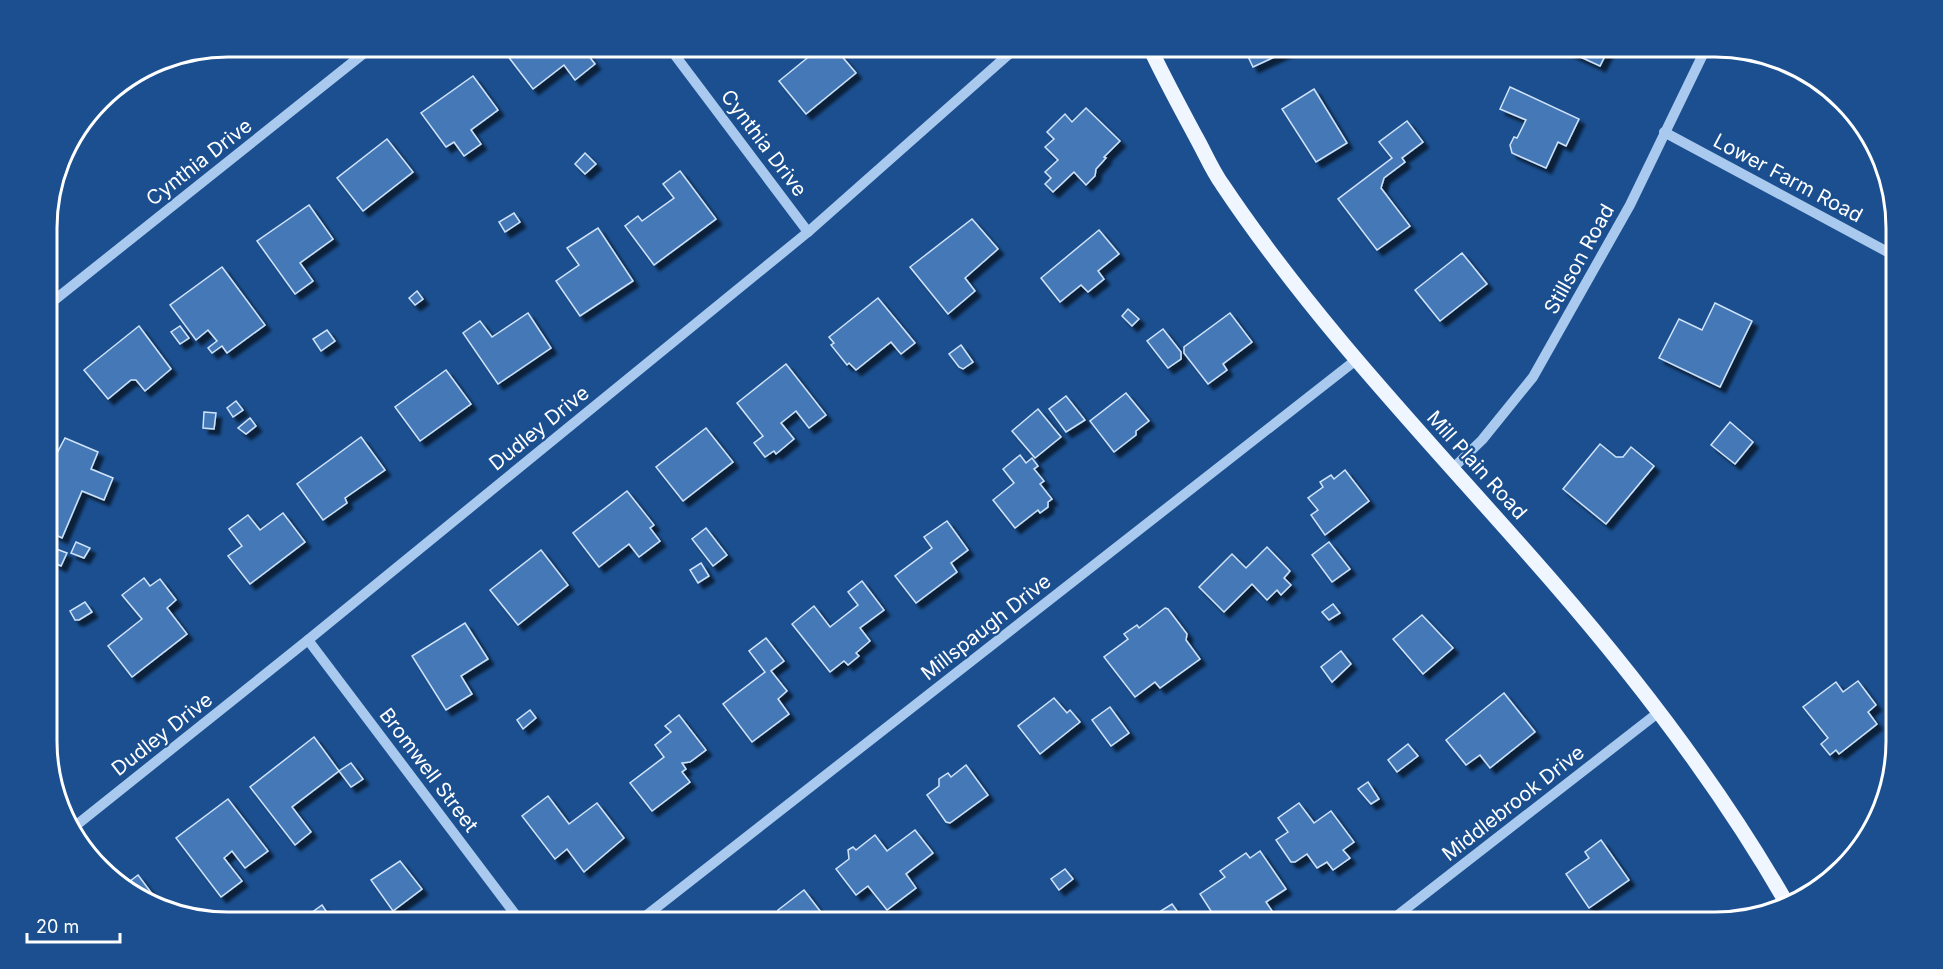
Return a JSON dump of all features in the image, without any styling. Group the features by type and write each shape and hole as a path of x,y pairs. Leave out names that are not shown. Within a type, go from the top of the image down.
{"main road":[{"name":"Mill Plain Road","path":"1154,57 1221,182 1281,267 1356,360 1553,583 1659,712 1707,776 1752,843 1783,897"}],"street":[{"name":"Cynthia Drive","path":"57,298 359,57"},
{"name":"Cynthia Drive","path":"676,57 808,232"},
{"name":"Dudley Drive","path":"78,823 308,640 808,232 1006,57"},
{"name":"Stillson Road","path":"1452,469 1482,440 1533,377 1630,205 1702,57"},
{"name":"Lower Farm Road","path":"1664,132 1886,251"},
{"name":"Millspaugh Drive","path":"651,912 1356,360"},
{"name":"Bromwell Street","path":"308,640 513,912"},
{"name":"Middlebrook Drive","path":"1402,912 1659,712"}],"building":[{"path":"509,57 590,57 595,64 575,80 564,65 533,89"},
{"path":"808,57 842,57 856,73 806,114 779,81"},
{"path":"1248,57 1274,57 1253,67"},
{"path":"1580,57 1604,57 1600,66"},
{"path":"473,76 498,110 471,130 481,144 464,156 454,142 446,147 421,113"},
{"path":"1510,87 1579,119 1566,146 1558,142 1546,168 1512,153 1510,145 1514,137 1517,138 1526,120 1500,109"},
{"path":"1314,89 1347,143 1316,162 1282,109"},
{"path":"1086,108 1120,141 1104,157 1106,158 1096,169 1095,176 1086,185 1074,172 1053,192 1045,184 1051,178 1045,172 1058,160 1045,147 1054,139 1047,132 1065,114 1072,122"},
{"path":"1407,121 1423,142 1402,158 1405,162 1384,178 1381,188 1410,226 1377,250 1338,199 1392,158 1379,142"},
{"path":"387,139 413,172 363,211 337,178"},
{"path":"585,153 596,164 585,174 575,164"},
{"path":"680,171 716,219 654,265 625,226 638,216 642,221 674,198 663,184"},
{"path":"309,205 333,239 300,263 313,281 295,294 257,241"},
{"path":"514,213 520,222 505,232 499,222"},
{"path":"972,219 998,249 965,278 975,291 948,314 910,267"},
{"path":"598,228 633,281 580,316 556,281 579,265 567,248"},
{"path":"1099,230 1119,254 1098,271 1104,279 1088,292 1081,285 1060,302 1041,278"},
{"path":"1462,253 1487,284 1440,321 1415,290"},
{"path":"222,267 265,325 227,353 222,346 212,353 208,348 217,341 208,330 196,340 170,305"},
{"path":"417,291 423,299 415,305 409,298"},
{"path":"878,298 915,343 901,354 891,342 856,370 849,363 847,365 831,345 834,343 829,337"},
{"path":"1715,303 1752,321 1720,387 1659,358 1679,319 1702,330"},
{"path":"1128,309 1139,319 1132,326 1122,316"},
{"path":"528,313 551,348 498,384 463,333 480,321 492,337"},
{"path":"1230,313 1252,342 1223,364 1227,370 1208,384 1184,353 1184,347"},
{"path":"139,326 171,369 145,391 136,380 131,380 108,399 84,370"},
{"path":"180,326 189,338 180,344 171,332"},
{"path":"1163,329 1181,352 1181,359 1168,368 1147,341"},
{"path":"327,330 335,341 321,351 313,339"},
{"path":"961,345 973,362 963,369 949,354"},
{"path":"786,364 826,415 809,428 796,411 781,423 794,439 776,454 774,451 765,457 754,443 763,436 737,403"},
{"path":"446,370 471,404 420,441 395,407"},
{"path":"1126,393 1149,421 1136,431 1136,435 1114,452 1090,421"},
{"path":"1066,396 1085,420 1066,432 1049,409"},
{"path":"236,401 243,410 233,417 227,408"},
{"path":"1038,409 1061,437 1035,458 1012,431"},
{"path":"204,412 216,413 214,429 203,428"},
{"path":"250,418 256,426 246,434 238,428"},
{"path":"1730,422 1753,442 1735,464 1711,445"},
{"path":"706,428 733,462 683,501 656,467"},
{"path":"361,437 385,470 345,498 347,503 323,520 297,484"},
{"path":"65,438 98,452 91,469 113,478 104,500 82,491 62,538 57,536 57,453"},
{"path":"1600,444 1616,457 1623,457 1631,447 1654,466 1606,524 1563,489"},
{"path":"1020,455 1026,463 1032,458 1038,466 1034,469 1044,481 1040,484 1052,499 1048,502 1048,507 1040,513 1038,510 1015,528 993,500 1014,483 1003,469"},
{"path":"1345,470 1369,501 1325,535 1311,515 1318,510 1308,498 1323,487 1320,482 1331,475 1334,479"},
{"path":"627,491 654,525 650,528 660,541 639,557 629,544 599,567 573,533"},
{"path":"283,513 305,542 250,584 228,556 242,546 229,529 248,515 260,530"},
{"path":"947,521 968,550 951,563 957,572 916,603 895,576 932,548 924,537"},
{"path":"706,528 727,555 713,566 692,539"},
{"path":"76,542 90,548 84,558 71,553"},
{"path":"1329,542 1350,569 1332,582 1312,555"},
{"path":"1267,547 1290,571 1284,578 1291,585 1281,595 1277,590 1267,600 1252,584 1224,612 1199,587 1232,554 1246,568"},
{"path":"57,549 67,553 61,566 57,564"},
{"path":"541,550 568,585 518,625 490,590"},
{"path":"701,563 709,576 698,583 690,570"},
{"path":"144,578 150,586 160,579 176,600 167,608 187,634 132,677 108,646 142,619 122,595"},
{"path":"862,581 884,610 860,628 870,641 856,653 859,656 848,665 844,661 830,672 792,624 814,606 830,627 858,605 848,592"},
{"path":"85,602 92,612 75,620 70,611"},
{"path":"1333,604 1340,613 1329,620 1322,612"},
{"path":"1165,608 1187,634 1186,640 1200,659 1160,688 1155,682 1135,697 1104,657 1128,639 1124,634 1137,625 1139,628"},
{"path":"1422,615 1453,648 1423,674 1393,639"},
{"path":"465,623 488,659 461,676 472,694 446,710 412,656"},
{"path":"766,638 784,661 771,671 787,691 778,699 789,714 752,742 723,704 765,672 749,651"},
{"path":"1341,651 1351,664 1332,682 1321,667"},
{"path":"1858,681 1876,705 1868,712 1877,724 1839,754 1836,750 1830,755 1821,744 1828,738 1803,707 1836,682 1843,692"},
{"path":"1504,693 1535,732 1490,768 1480,755 1466,765 1446,740"},
{"path":"1054,698 1067,713 1070,710 1080,722 1040,754 1018,726"},
{"path":"1110,707 1129,733 1111,746 1092,720"},
{"path":"530,710 536,718 523,729 517,720"},
{"path":"679,715 706,750 690,762 682,763 686,769 682,772 690,782 652,811 630,783 664,757 655,745 671,732 665,726"},
{"path":"314,737 339,771 292,807 311,832 295,845 250,787"},
{"path":"1408,744 1418,756 1397,772 1388,760"},
{"path":"351,763 363,779 351,787 339,771"},
{"path":"966,765 988,795 950,823 946,822 927,795 939,786 939,779 948,773 951,777"},
{"path":"1368,782 1379,799 1371,804 1358,789"},
{"path":"548,796 569,824 597,803 624,838 584,872 567,849 555,859 522,816"},
{"path":"228,799 268,851 245,868 232,851 224,858 242,881 221,897 176,838"},
{"path":"1299,803 1314,823 1331,811 1354,842 1343,850 1350,858 1333,870 1327,862 1317,868 1307,854 1291,862 1276,840 1288,832 1278,818"},
{"path":"915,830 933,853 906,874 916,888 887,910 868,886 856,895 836,869 849,859 848,850 853,847 856,850 875,835 887,851"},
{"path":"1601,840 1629,880 1589,908 1566,874 1589,858 1585,852"},
{"path":"1260,851 1286,889 1266,902 1273,912 1212,912 1200,894 1225,877 1220,871 1246,853 1250,858"},
{"path":"400,861 422,889 393,911 371,880"},
{"path":"1065,869 1073,879 1059,890 1051,879"},
{"path":"138,875 152,894 142,889 130,881"},
{"path":"804,890 821,912 778,912"},
{"path":"1172,904 1178,912 1159,912"},
{"path":"322,905 327,912 312,912"}]}
